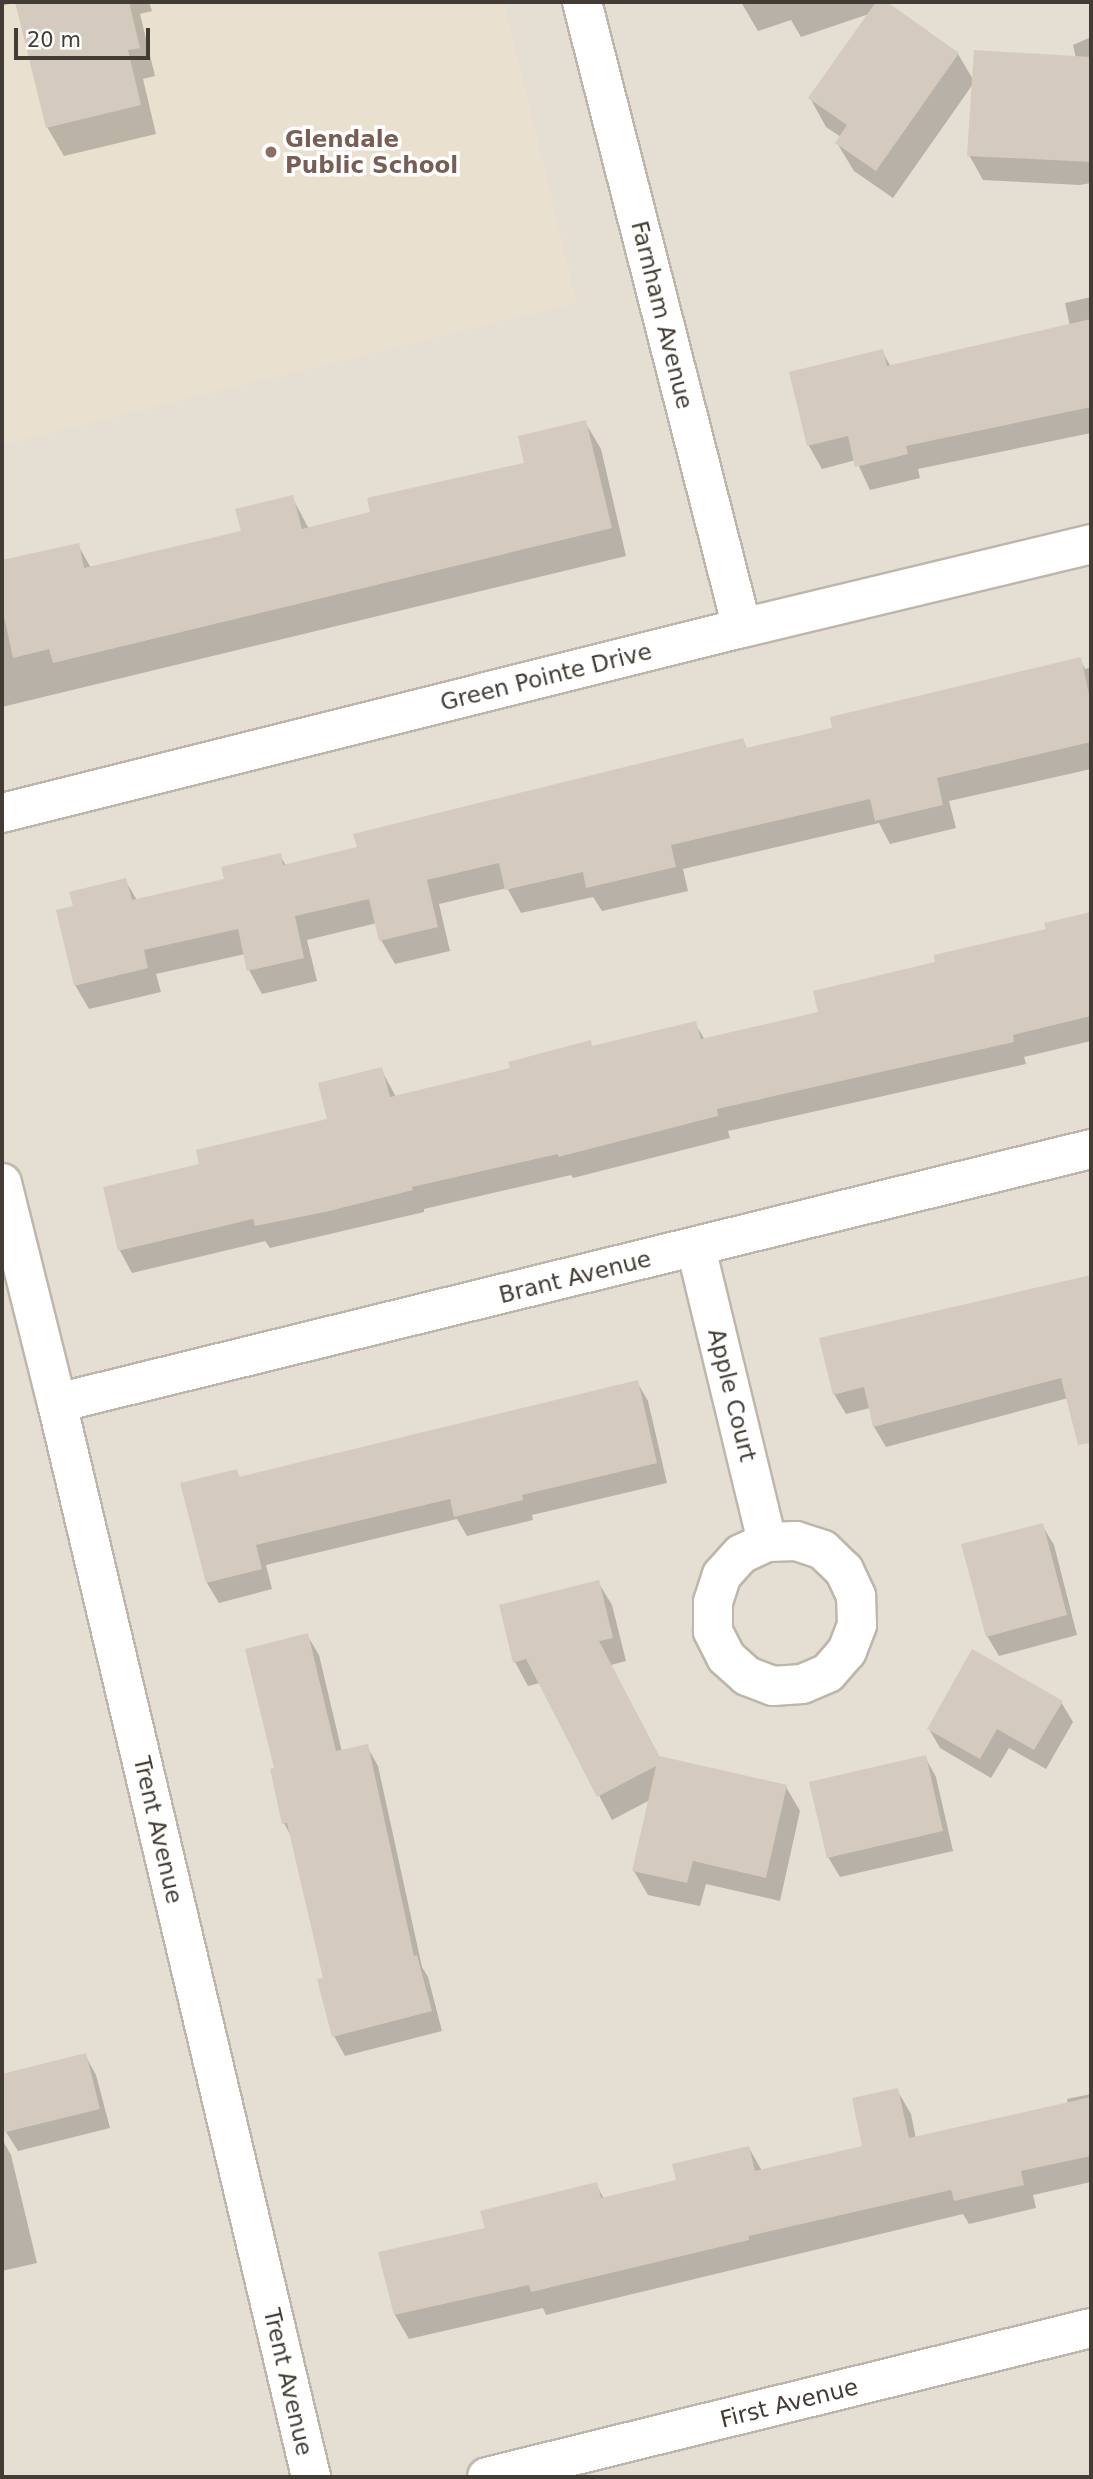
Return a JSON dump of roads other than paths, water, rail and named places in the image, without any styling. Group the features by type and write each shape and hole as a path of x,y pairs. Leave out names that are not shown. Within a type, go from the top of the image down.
{"street":[{"name":"Farnham Avenue","path":"582,2 742,628"},
{"name":"Green Pointe Drive","path":"2,813 742,628 1091,544"},
{"name":"Brant Avenue","path":"57,1403 1091,1149"},
{"name":"Trent Avenue","path":"2,1184 57,1403 311,2477"},
{"name":"Apple Court","path":"696,1248 767,1542"},
{"name":"First Avenue","path":"487,2477 1091,2328"}],"place":[{"name":"Glendale Public School","path":"271,152"}]}
